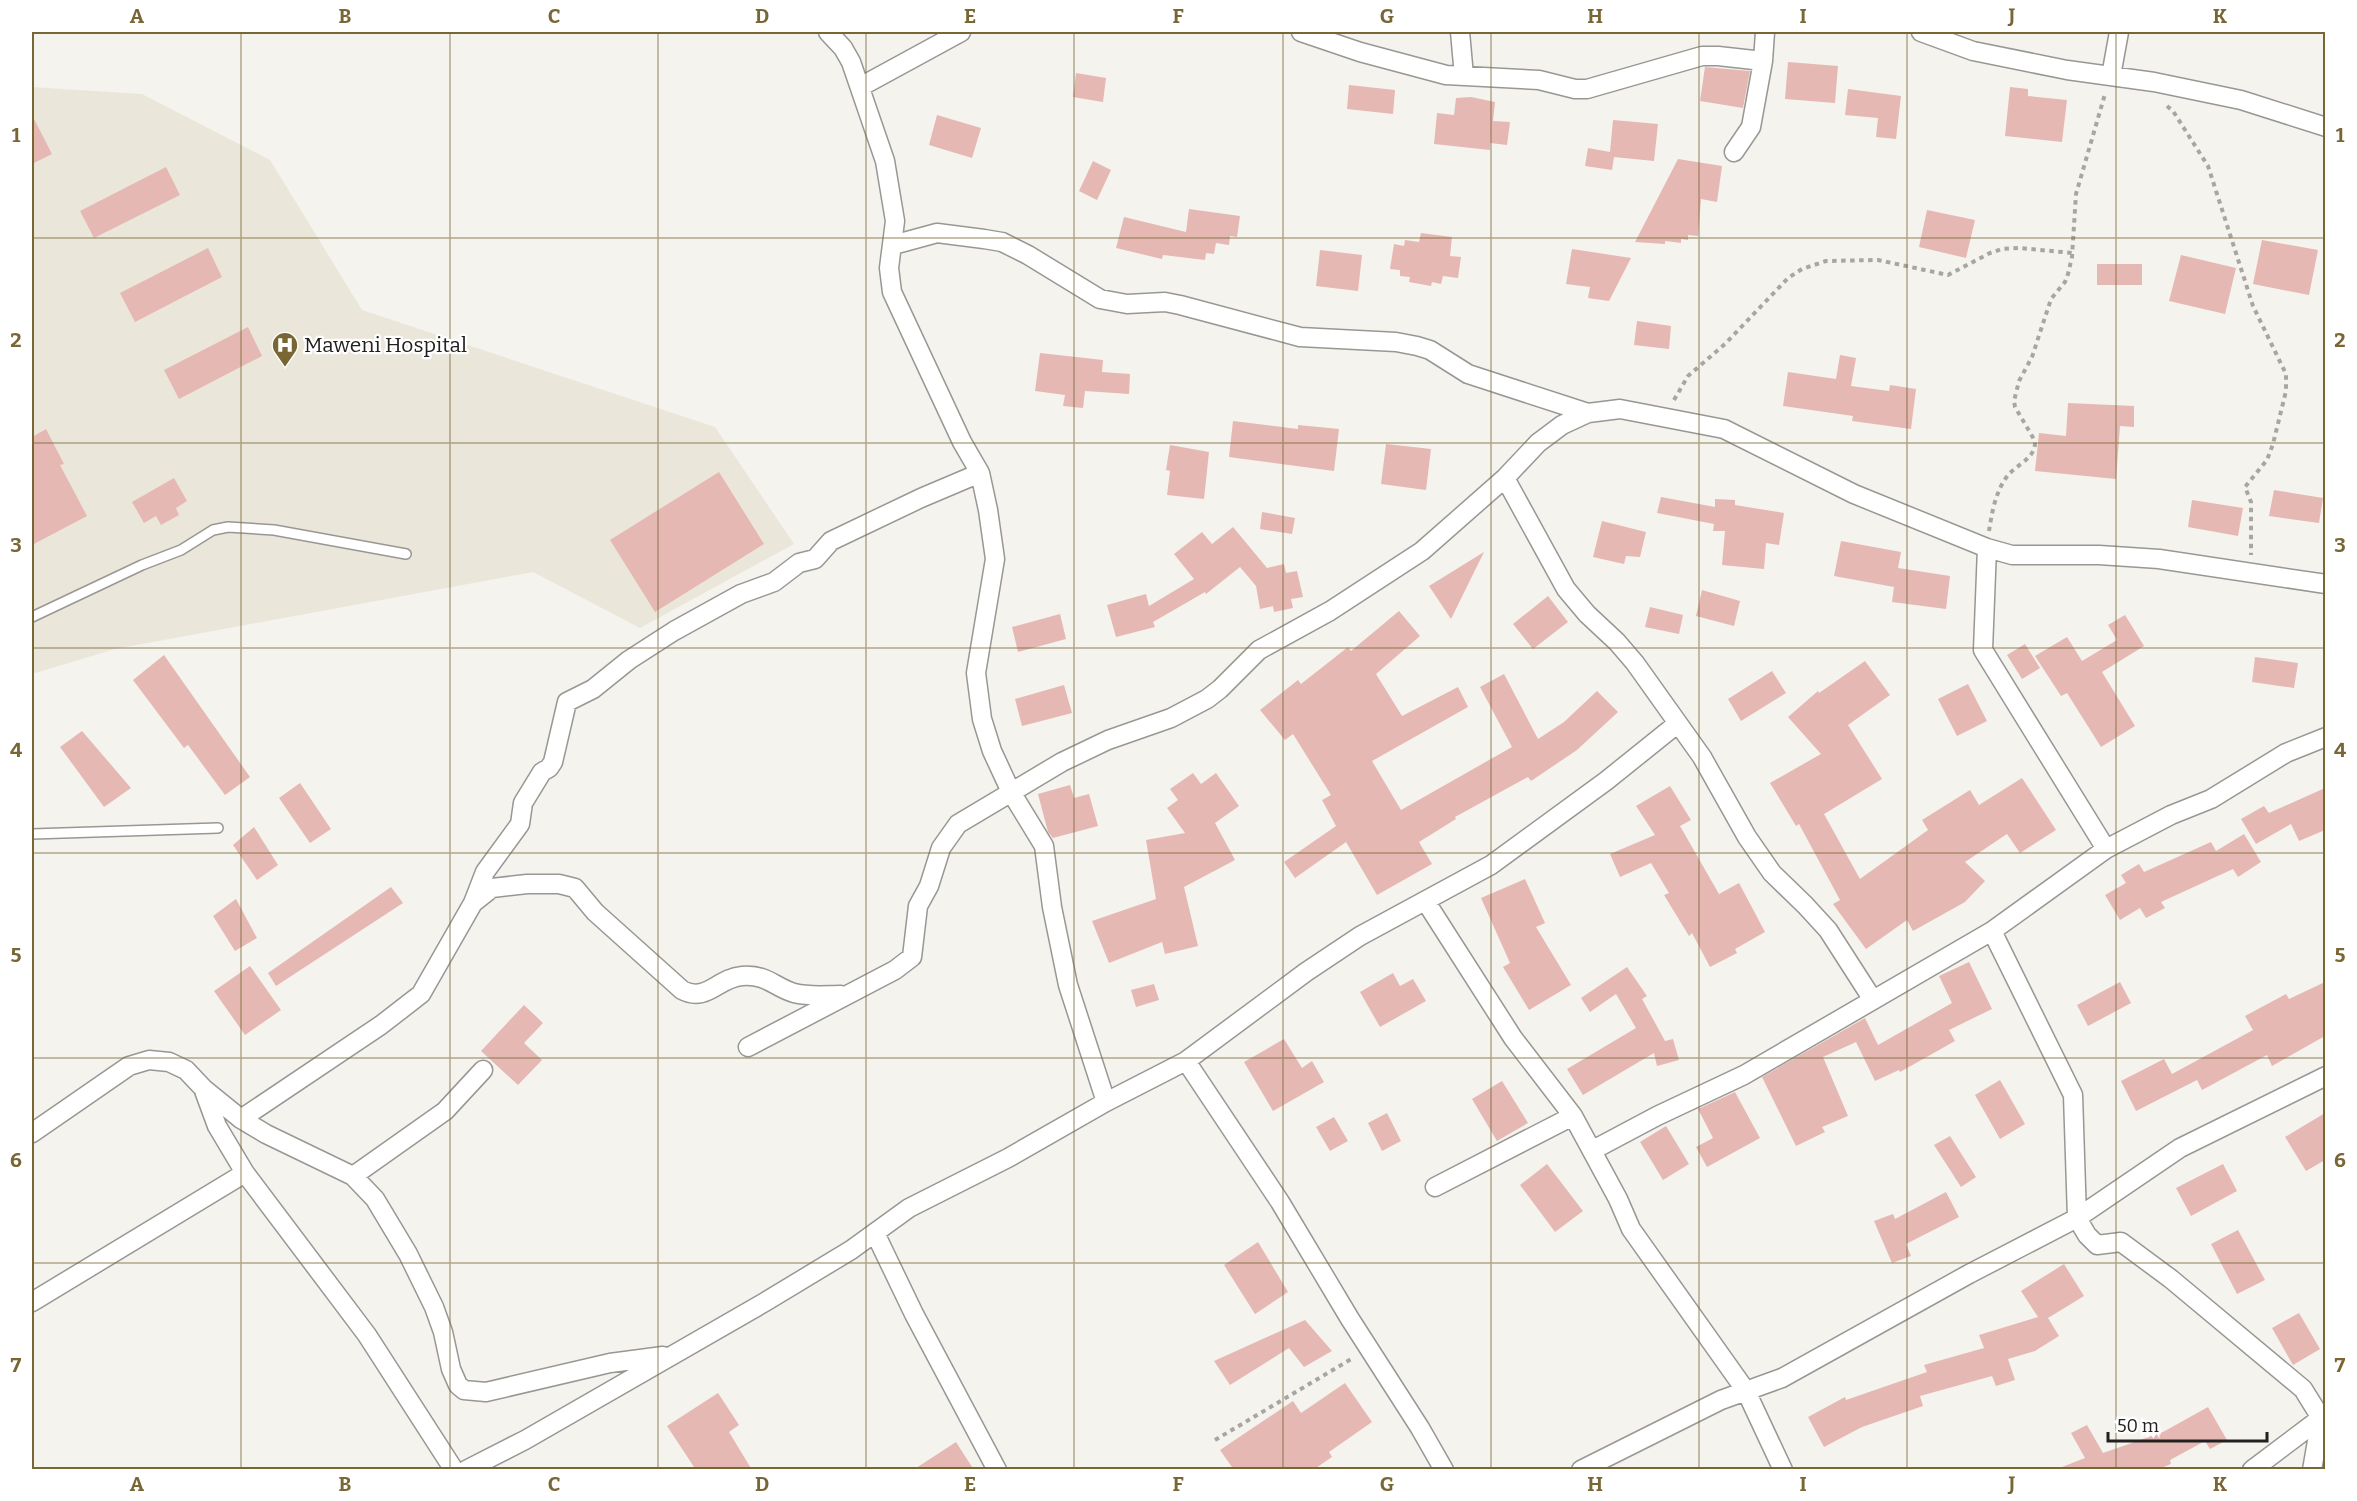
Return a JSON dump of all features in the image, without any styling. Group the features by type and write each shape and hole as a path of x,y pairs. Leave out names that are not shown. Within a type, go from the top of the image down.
{"street":[{"path":"828,32 843,48 851,62 885,161 895,221 889,268 892,292 962,442 980,473 995,559 976,673 981,719 992,751 1011,792 1044,846 1052,907 1068,985 1106,1102"},
{"path":"860,87 960,32"},
{"path":"1301,32 1360,52 1446,75 1539,80 1575,89 1587,89 1702,56 1762,61"},
{"path":"1460,32 1464,76"},
{"path":"1734,152 1751,127 1765,32"},
{"path":"1921,32 1973,51 2241,100 2325,127"},
{"path":"2111,76 2119,32"},
{"path":"893,245 937,233 1002,242 1101,299 1127,304 1165,302 1180,304 1300,337 1407,343 1430,350 1468,374 1588,413"},
{"path":"748,1047 895,970 912,957 918,906 929,886 941,848 958,824 1037,775 1108,740 1171,718 1207,699 1221,689 1259,650 1330,611 1422,551 1505,478 1550,433 1588,413 1620,408 1724,429 1837,487 1987,548 2012,555 2099,555 2159,559 2325,584"},
{"path":"241,1119 381,1025 422,994 473,903 485,872 520,824 523,802 542,772 553,762 567,702 593,689 629,660 683,626 741,594 774,582 799,563 815,559 831,541 980,473"},
{"path":"1505,478 1566,589 1635,663 1702,757 1736,819 1772,873 1828,930 1872,1000"},
{"path":"1987,548 1983,651 2106,849"},
{"path":"466,1470 525,1440 842,1256 909,1208 1008,1158 1106,1102 1186,1062 1306,972 1360,936 1491,865 1606,781 1677,724"},
{"path":"1593,1150 1657,1116 1744,1075 1992,931 2106,849 2171,815 2211,799 2286,753 2325,737"},
{"path":"473,903 492,888 527,884 559,884 575,888 595,912 682,990 691,994 703,993 737,976 753,975 774,982 791,992 808,996 847,994"},
{"path":"1426,902 1513,1038 1573,1116 1618,1199 1630,1229 1746,1391 1783,1470"},
{"path":"1992,931 2073,1095 2077,1218 2087,1235 2097,1245 2121,1242 2171,1279 2303,1389 2321,1418 2312,1470"},
{"path":"32,1133 129,1066 149,1060 169,1062 186,1070 203,1088 241,1119 302,1153 353,1176 375,1199 408,1254 443,1332 451,1369 458,1385 464,1390 486,1392 610,1363 674,1355"},
{"path":"1186,1062 1280,1202 1444,1470"},
{"path":"353,1176 445,1111 483,1070"},
{"path":"1581,1470 1721,1400 1782,1378 1969,1274 2077,1218 2181,1148 2325,1076"},
{"path":"203,1088 217,1126 245,1173 367,1335 454,1470"},
{"path":"1435,1187 1573,1116"},
{"path":"32,1302 245,1173"},
{"path":"875,1233 914,1314 997,1470"},
{"path":"2252,1470 2321,1418"}],"lane":[{"path":"32,617 142,565 182,550 213,530 228,527 274,530 406,554"},
{"path":"32,834 218,828"}],"path":[{"path":"1987,548 1992,508 1999,491 2008,475 2033,453 2035,447 2035,441 2015,407 2014,401 2019,381 2032,357 2051,299 2065,282 2068,274 2072,253 2076,194 2111,76"},
{"path":"2161,100 2173,111 2208,166 2253,306 2286,374 2286,390 2273,444 2267,460 2246,488 2250,502 2251,573"},
{"path":"1664,417 1688,376 1725,344 1788,278 1802,269 1826,261 1878,260 1948,275 2002,249 2020,248 2072,253"},
{"path":"1215,1440 1369,1349"}],"shaded area":[{"name":"Maweni Hospital","path":"32,87 142,94 270,160 362,310 715,427 794,544 640,628 533,572 115,649 32,674"}],"building":[{"path":"1788,62 1838,66 1835,103 1785,99"},
{"path":"1705,67 1750,71 1743,108 1700,101"},
{"path":"1076,73 1106,78 1103,102 1073,97"},
{"path":"1349,85 1395,90 1393,114 1347,109"},
{"path":"2010,87 2028,89 2028,96 2067,100 2062,142 2005,136"},
{"path":"1848,89 1901,96 1896,139 1876,137 1878,118 1845,115"},
{"path":"1471,97 1495,102 1493,121 1510,122 1507,145 1490,143 1490,150 1434,144 1437,113 1454,115 1456,98"},
{"path":"32,115 52,154 32,164"},
{"path":"937,115 981,128 972,158 929,145"},
{"path":"1613,120 1658,124 1654,161 1614,157 1612,170 1585,166 1588,148 1610,152"},
{"path":"1678,159 1722,166 1717,202 1701,199 1698,236 1688,235 1688,240 1681,239 1681,243 1635,242"},
{"path":"1093,161 1111,170 1097,200 1079,191"},
{"path":"166,167 180,195 94,238 80,211"},
{"path":"1189,209 1240,216 1237,237 1230,236 1229,245 1216,243 1214,254 1206,253 1205,260 1163,255 1162,259 1116,248 1124,217 1186,232"},
{"path":"1927,210 1975,220 1966,258 1919,247"},
{"path":"1421,233 1452,237 1450,256 1461,257 1458,278 1443,276 1441,284 1432,282 1431,286 1409,282 1410,277 1400,276 1400,270 1390,269 1394,244 1404,246 1405,240 1419,242"},
{"path":"2262,240 2318,250 2309,295 2253,284"},
{"path":"208,248 222,277 135,322 120,293"},
{"path":"1572,249 1631,258 1609,301 1588,298 1590,287 1566,284"},
{"path":"1320,250 1362,255 1358,291 1316,286"},
{"path":"2181,255 2236,268 2225,314 2169,301"},
{"path":"2097,264 2142,264 2142,285 2097,285"},
{"path":"1637,321 1671,326 1669,349 1634,345"},
{"path":"248,327 262,356 179,399 164,370"},
{"path":"1040,353 1103,360 1102,372 1130,374 1129,394 1085,391 1083,408 1063,406 1065,395 1035,391"},
{"path":"1840,355 1856,358 1851,386 1889,391 1890,385 1916,389 1911,429 1852,421 1853,416 1783,406 1788,372 1836,379"},
{"path":"2068,403 2134,406 2134,427 2120,426 2116,479 2035,471 2039,433 2066,436"},
{"path":"1233,421 1298,429 1298,425 1339,429 1334,471 1229,457"},
{"path":"46,429 64,464 60,465 87,516 32,545 32,437"},
{"path":"1386,444 1431,449 1426,490 1381,484"},
{"path":"1170,445 1209,452 1204,499 1167,495 1170,471 1166,470"},
{"path":"719,472 764,544 655,612 610,540"},
{"path":"174,478 187,501 176,508 179,515 161,525 156,516 144,523 132,502"},
{"path":"2274,490 2323,498 2319,523 2269,516"},
{"path":"1661,497 1715,507 1715,499 1735,500 1735,505 1784,513 1779,545 1766,543 1764,569 1722,565 1725,531 1713,531 1714,524 1657,513"},
{"path":"2192,500 2243,508 2238,536 2188,527"},
{"path":"1262,512 1295,518 1292,534 1260,529"},
{"path":"1602,521 1646,532 1640,557 1626,556 1624,564 1593,557"},
{"path":"1233,527 1267,568 1284,564 1286,573 1297,571 1303,597 1291,599 1293,608 1274,612 1273,606 1260,609 1256,586 1240,567 1206,594 1205,592 1153,622 1155,627 1116,637 1107,605 1146,594 1149,606 1194,579 1174,554 1202,532 1212,544"},
{"path":"1841,541 1901,552 1898,568 1950,576 1946,609 1892,602 1894,587 1834,576"},
{"path":"1484,552 1451,619 1429,586"},
{"path":"1702,590 1740,601 1734,626 1696,616"},
{"path":"1548,596 1568,622 1533,649 1513,624"},
{"path":"1650,607 1683,615 1679,634 1645,627"},
{"path":"1399,611 1420,636 1376,674 1402,716 1458,687 1468,707 1372,761 1401,810 1512,747 1480,687 1504,674 1538,739 1564,722 1597,691 1618,712 1577,750 1531,781 1528,777 1455,817 1456,819 1419,842 1432,864 1377,895 1346,842 1295,878 1284,862 1336,826 1322,800 1331,795 1293,734 1285,740 1260,710 1298,680 1301,684 1348,647 1351,651"},
{"path":"1060,614 1066,639 1018,652 1012,627"},
{"path":"2125,615 2144,646 2102,672 2135,726 2101,747 2067,693 2061,696 2035,656 2067,637 2082,661 2117,640 2108,625"},
{"path":"2025,644 2040,668 2022,679 2007,655"},
{"path":"164,655 250,777 225,795 188,745 184,748 133,680"},
{"path":"2255,657 2298,663 2294,688 2252,682"},
{"path":"1865,661 1890,695 1848,725 1882,779 1824,814 1860,879 1928,830 1922,820 1970,790 1979,805 2022,778 2056,830 2020,853 2007,834 1965,862 1985,881 1965,902 1913,931 1907,920 1866,949 1833,904 1840,900 1799,824 1796,826 1770,783 1821,754 1788,717 1818,691 1819,693"},
{"path":"1772,671 1786,693 1741,721 1728,699"},
{"path":"1968,684 1987,721 1957,736 1938,699"},
{"path":"1064,685 1072,713 1022,726 1015,699"},
{"path":"82,731 131,788 104,807 60,747"},
{"path":"1193,773 1201,784 1216,773 1239,806 1215,823 1235,860 1184,887 1198,946 1165,954 1162,942 1109,963 1092,921 1156,899 1146,840 1185,833 1167,808 1178,800 1170,789"},
{"path":"300,783 331,829 310,843 279,798"},
{"path":"1070,785 1074,798 1089,794 1098,826 1053,838 1048,832 1038,794"},
{"path":"1670,786 1691,820 1680,826 1719,894 1739,883 1765,932 1735,949 1737,953 1710,967 1692,933 1689,936 1664,895 1669,893 1651,863 1620,877 1610,854 1655,835 1636,806"},
{"path":"2325,788 2325,830 2299,841 2291,824 2256,844 2241,819 2264,806 2269,813"},
{"path":"254,827 278,865 257,880 233,845"},
{"path":"2244,834 2261,862 2238,877 2233,869 2161,902 2165,908 2146,918 2140,908 2120,920 2105,895 2126,883 2121,875 2139,864 2144,872 2211,842 2216,851"},
{"path":"1525,879 1545,923 1536,927 1571,985 1529,1010 1503,967 1510,963 1481,898"},
{"path":"391,887 403,903 276,986 268,973"},
{"path":"236,899 257,938 235,951 213,916"},
{"path":"1969,962 1992,1009 1949,1030 1955,1041 1900,1072 1899,1070 1875,1081 1856,1042 1823,1057 1848,1116 1822,1127 1825,1132 1796,1146 1762,1077 1865,1018 1878,1045 1952,1003 1939,976"},
{"path":"250,966 281,1010 245,1035 214,991"},
{"path":"1627,967 1647,996 1642,999 1665,1041 1673,1039 1679,1060 1657,1066 1654,1053 1583,1095 1567,1069 1636,1028 1616,994 1590,1012 1581,998"},
{"path":"1393,973 1400,986 1413,979 1426,1001 1380,1027 1360,992"},
{"path":"2120,982 2131,1003 2088,1026 2077,1005"},
{"path":"2325,982 2325,1036 2272,1066 2267,1055 2202,1090 2197,1080 2136,1111 2121,1081 2164,1059 2172,1074 2253,1030 2245,1016 2286,994 2289,999"},
{"path":"1154,984 1159,1000 1136,1007 1131,990"},
{"path":"524,1005 543,1023 524,1043 542,1060 518,1085 481,1051"},
{"path":"1284,1039 1302,1068 1312,1061 1324,1082 1273,1111 1244,1062"},
{"path":"2000,1080 2025,1124 2000,1139 1975,1095"},
{"path":"1502,1081 1528,1123 1497,1141 1472,1099"},
{"path":"1735,1092 1760,1138 1707,1167 1696,1147 1713,1138 1698,1109"},
{"path":"1387,1113 1401,1141 1382,1151 1368,1123"},
{"path":"2325,1113 2325,1160 2306,1171 2285,1137"},
{"path":"1334,1117 1348,1141 1330,1151 1316,1127"},
{"path":"1666,1126 1689,1164 1663,1180 1640,1142"},
{"path":"1950,1136 1976,1177 1961,1187 1934,1145"},
{"path":"1547,1164 1583,1211 1555,1232 1520,1185"},
{"path":"2223,1164 2237,1191 2191,1216 2176,1188"},
{"path":"1946,1192 1959,1217 1906,1244 1911,1256 1892,1263 1874,1221 1893,1214 1895,1219"},
{"path":"2238,1230 2265,1280 2237,1294 2211,1244"},
{"path":"1258,1242 1288,1292 1255,1314 1224,1265"},
{"path":"2064,1264 2084,1296 2048,1318 2059,1336 2035,1351 2008,1359 2015,1380 1996,1386 1992,1376 1920,1396 1923,1406 1862,1427 1824,1447 1808,1417 1845,1397 1846,1400 1927,1372 1924,1365 1984,1348 1979,1335 2038,1317 2021,1291"},
{"path":"2299,1313 2320,1349 2293,1365 2272,1328"},
{"path":"1305,1320 1332,1351 1304,1367 1289,1348 1230,1385 1214,1361"},
{"path":"1345,1383 1372,1422 1329,1452 1332,1457 1313,1470 1234,1470 1220,1450 1293,1401 1301,1413"},
{"path":"718,1393 739,1425 729,1432 752,1470 696,1470 667,1426"},
{"path":"2208,1407 2227,1440 2210,1449 2205,1441 2170,1460 2171,1464 2156,1470 2063,1470 2062,1467 2085,1458 2071,1433 2087,1425 2103,1453 2163,1432"},
{"path":"956,1442 974,1470 913,1470"}],"place":[{"name":"Maweni Hospital","path":"285,368"}]}
